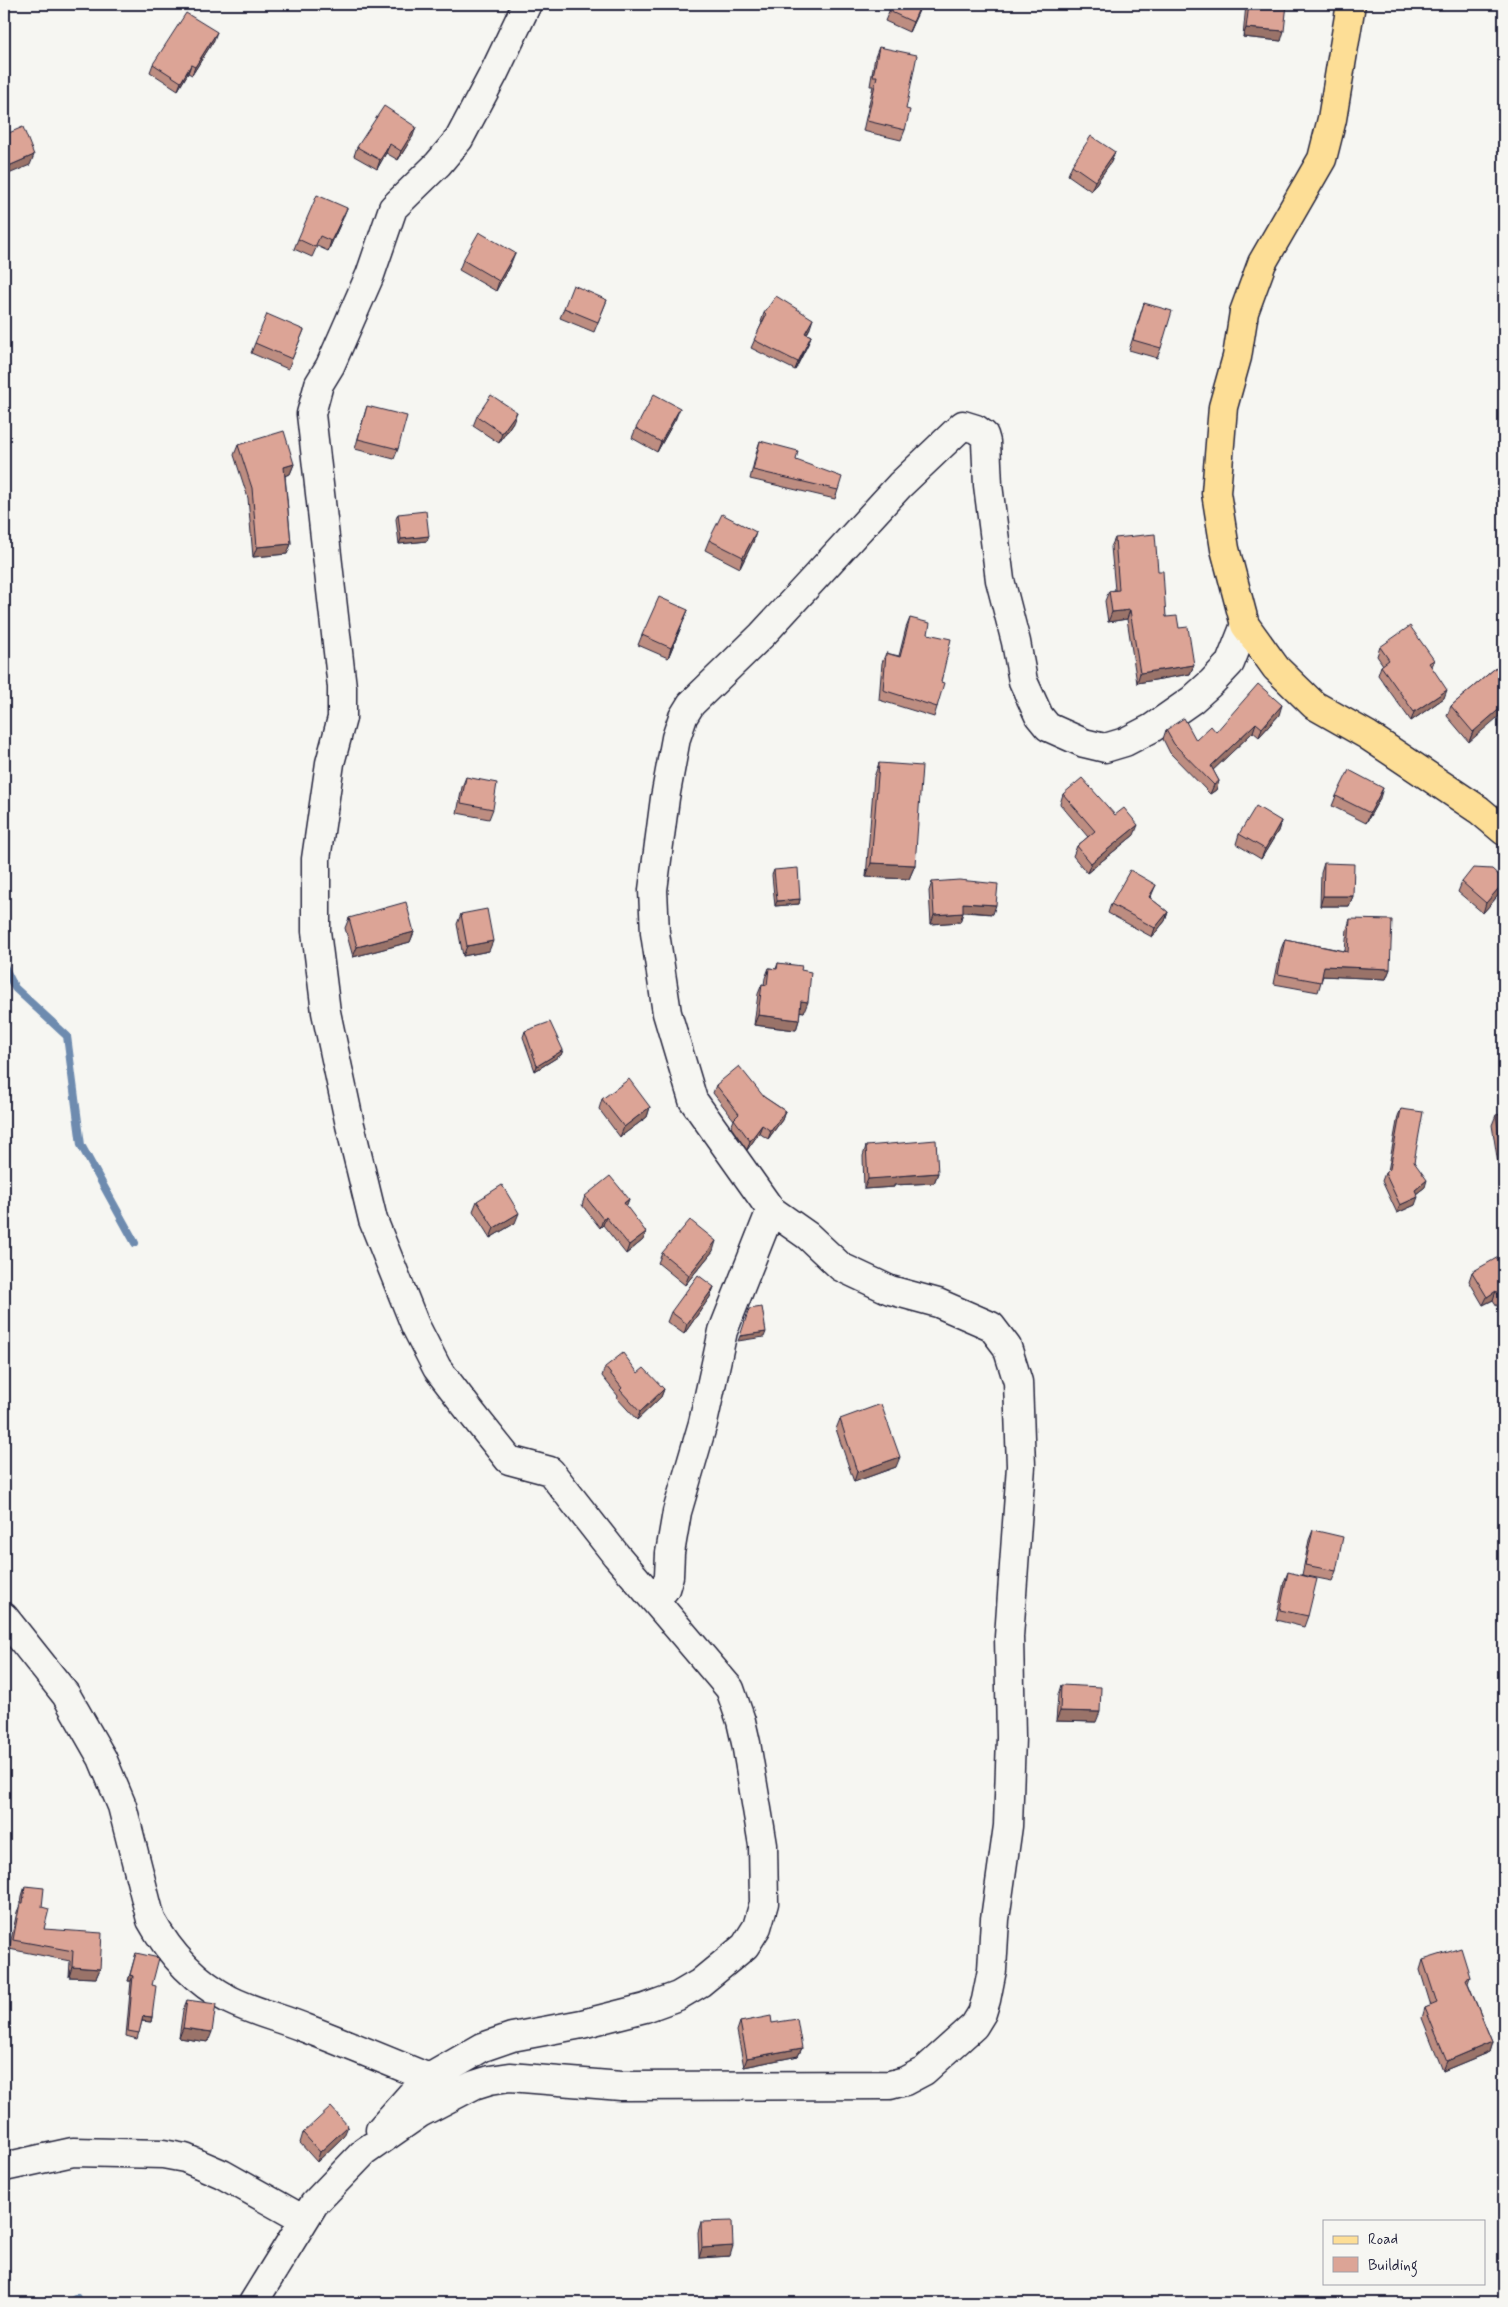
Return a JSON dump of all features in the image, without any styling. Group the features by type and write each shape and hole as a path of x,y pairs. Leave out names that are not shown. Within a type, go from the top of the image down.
{"main road":[{"path":"1351,4 1332,119 1322,159 1262,263 1244,312 1236,358 1223,407 1216,493 1225,549 1245,626 1276,668 1314,705 1367,735 1479,810 1504,831"}],"street":[{"path":"371,2146 388,2118 418,2087 429,2078 484,2047 512,2037 614,2017 678,1996 700,1983 746,1946 757,1927 764,1903 763,1845 741,1721 732,1694 721,1677 674,1624 550,1471 509,1460 437,1368 415,1325 373,1220 326,1012 316,930 316,859 330,764 342,718 342,687 311,414 314,398 370,275 392,208 438,164 459,138 494,73 527,4"},
{"path":"253,2303 314,2204 371,2146 413,2118 459,2092 490,2080 510,2077 621,2086 890,2085 905,2081 924,2070 974,2026 982,2013 992,1970 995,1920 1008,1826 1011,1737 1009,1637 1021,1466 1018,1382 1007,1347 991,1326 938,1303 890,1290 841,1267 808,1236 771,1210 693,1100 672,1031 655,934 653,890 665,798 676,738 683,716 690,704 762,635 900,485 963,425 976,429 984,435 986,442 988,485 1000,580 1016,642 1023,681 1039,716 1048,727 1084,744 1105,748 1125,742 1152,728 1192,700 1212,682 1230,662 1245,626"},
{"path":"655,1599 665,1589 669,1576 670,1553 676,1512 703,1422 724,1331 771,1210"},
{"path":"4,1617 66,1695 102,1758 122,1806 151,1920 179,1960 202,1982 231,2000 350,2045 429,2078"},
{"path":"4,2167 73,2152 163,2154 185,2158 222,2174 304,2220"}],"building":[{"path":"892,4 921,4 913,22 889,11"},
{"path":"1249,4 1287,4 1284,31 1246,28"},
{"path":"186,13 217,32 195,67 191,65 181,82 153,64"},
{"path":"879,47 917,55 906,109 910,110 905,130 867,121 877,76 873,76"},
{"path":"384,106 416,127 401,151 390,144 380,160 357,147"},
{"path":"23,127 34,155 4,168 4,135"},
{"path":"1091,136 1115,152 1095,181 1072,165"},
{"path":"317,195 347,208 331,241 320,236 315,247 298,239"},
{"path":"479,232 515,253 499,281 463,260"},
{"path":"573,285 607,300 598,322 564,308"},
{"path":"776,296 813,319 805,333 811,336 798,362 754,340 766,315 764,313"},
{"path":"1144,303 1172,311 1161,348 1133,340"},
{"path":"267,314 304,330 292,359 255,343"},
{"path":"654,394 680,408 661,442 636,428"},
{"path":"491,395 517,412 502,433 477,416"},
{"path":"367,406 407,416 398,449 358,439"},
{"path":"284,431 294,464 284,467 291,544 257,547 252,488 238,445"},
{"path":"760,441 798,451 796,460 842,477 838,490 753,470"},
{"path":"426,511 429,536 401,539 398,514"},
{"path":"722,514 756,532 743,557 709,540"},
{"path":"1155,534 1158,571 1163,571 1166,617 1177,616 1179,628 1188,627 1194,665 1140,673 1130,610 1112,612 1109,591 1119,590 1115,538"},
{"path":"659,597 688,610 671,648 642,635"},
{"path":"910,618 930,623 928,634 951,639 941,682 944,683 937,707 883,690 886,653 900,657"},
{"path":"1410,626 1434,660 1429,663 1447,690 1414,712 1381,666 1389,660 1380,647"},
{"path":"1500,664 1504,669 1504,705 1473,732 1451,706"},
{"path":"1258,684 1282,705 1262,728 1256,723 1211,766 1219,781 1214,785 1174,744 1166,730 1184,718 1196,740 1211,726 1216,732"},
{"path":"879,763 922,766 915,865 871,863"},
{"path":"1349,770 1383,788 1370,813 1336,796"},
{"path":"466,777 497,783 493,809 461,803"},
{"path":"1082,778 1115,815 1124,808 1138,825 1091,863 1077,846 1095,831 1063,794"},
{"path":"1256,806 1281,821 1265,849 1239,834"},
{"path":"1324,863 1354,864 1353,896 1323,896"},
{"path":"798,868 800,899 777,901 774,870"},
{"path":"1473,868 1492,869 1504,880 1486,903 1462,882"},
{"path":"1130,870 1156,885 1149,897 1168,912 1155,928 1111,904"},
{"path":"959,880 998,884 996,905 963,903 963,913 934,915 932,882"},
{"path":"406,902 414,932 357,947 349,918"},
{"path":"487,909 493,941 467,946 461,914"},
{"path":"1350,919 1392,920 1390,969 1324,966 1321,982 1278,974 1285,939 1348,952"},
{"path":"778,963 802,966 801,970 811,972 808,1002 801,1001 799,1020 758,1015 762,984 767,985 769,968 777,969"},
{"path":"550,1022 563,1050 537,1066 525,1031"},
{"path":"739,1066 764,1097 785,1111 771,1131 762,1125 750,1141 734,1119 739,1114 716,1085"},
{"path":"629,1079 650,1107 624,1127 602,1099"},
{"path":"1401,1109 1423,1112 1414,1162 1427,1180 1415,1190 1418,1197 1400,1205 1385,1173 1390,1169"},
{"path":"1504,1114 1504,1169 1496,1115"},
{"path":"936,1140 938,1173 868,1179 866,1146"},
{"path":"610,1176 629,1199 624,1203 646,1232 629,1245 606,1217 603,1219 585,1196"},
{"path":"502,1185 519,1213 494,1228 477,1201"},
{"path":"690,1220 716,1241 689,1275 662,1253"},
{"path":"1500,1256 1504,1263 1504,1304 1496,1291 1487,1297 1472,1272"},
{"path":"698,1275 714,1287 687,1324 671,1312"},
{"path":"762,1307 766,1332 740,1336 749,1309"},
{"path":"623,1353 638,1373 644,1368 664,1389 640,1412 620,1390 622,1388 605,1367"},
{"path":"881,1404 900,1457 857,1472 840,1419"},
{"path":"1313,1530 1343,1537 1336,1571 1305,1565"},
{"path":"1288,1572 1317,1579 1308,1616 1280,1610"},
{"path":"1061,1685 1101,1687 1100,1712 1060,1711"},
{"path":"25,1886 44,1888 42,1907 49,1909 44,1929 102,1933 100,1969 72,1967 73,1951 13,1940 20,1903 23,1903"},
{"path":"1461,1948 1470,1977 1466,1979 1492,2042 1447,2061 1425,2008 1437,2003 1423,1960"},
{"path":"136,1953 159,1958 152,1985 156,1986 152,2017 143,2016 139,2033 128,2031 133,1976 130,1975"},
{"path":"187,2000 216,2004 212,2032 183,2028"},
{"path":"771,2016 772,2023 797,2019 802,2048 747,2058 740,2022"},
{"path":"331,2107 348,2126 320,2152 303,2133"},
{"path":"732,2221 733,2246 702,2248 701,2222"}],"waterway":[{"path":"4,966 15,988 67,1036 81,1145 135,1243"},
{"path":"68,2303 77,2298"}]}
